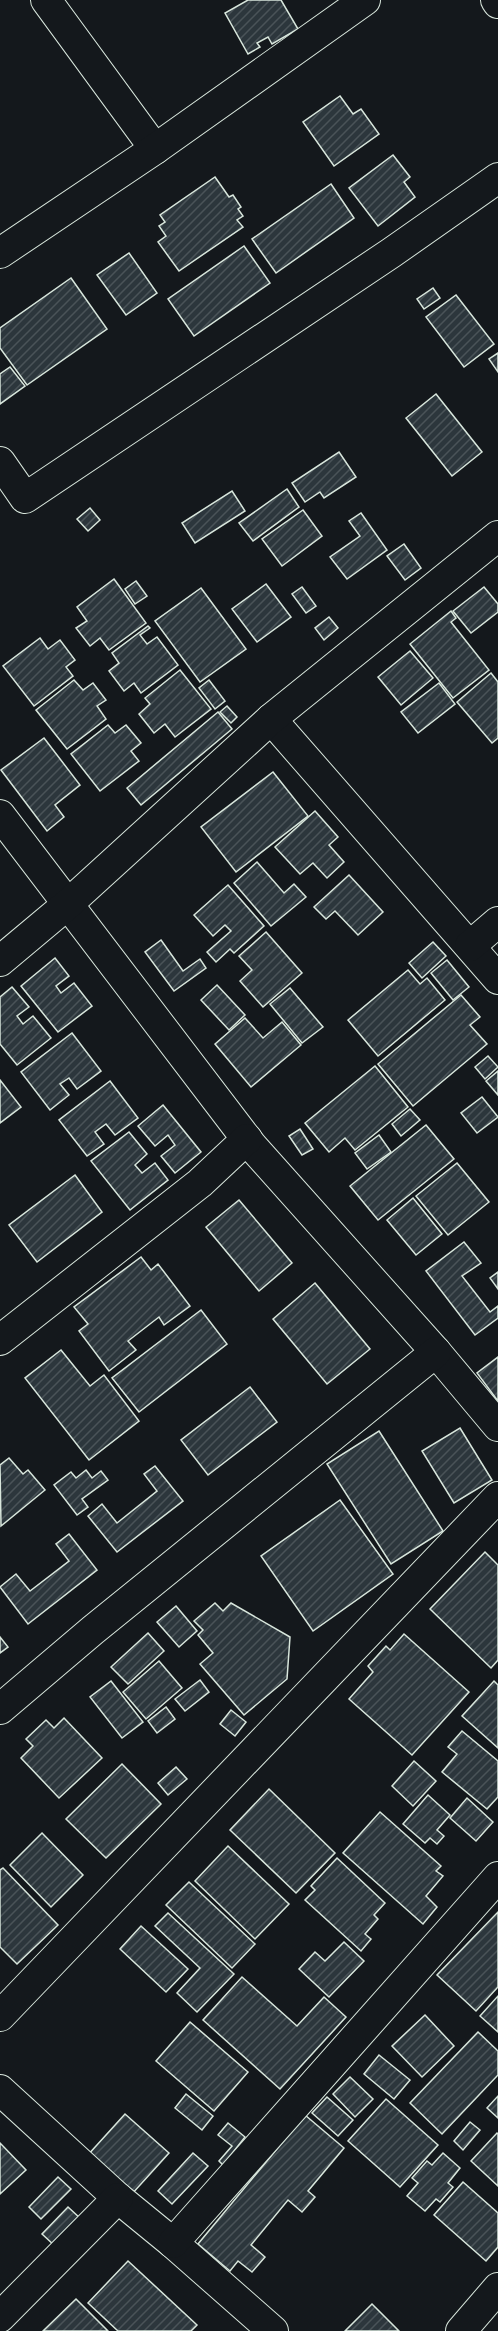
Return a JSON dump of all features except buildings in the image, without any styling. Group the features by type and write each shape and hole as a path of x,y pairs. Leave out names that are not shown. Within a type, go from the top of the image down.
{"street":[{"path":"46,0 155,148"},
{"path":"0,253 155,148 365,0"},
{"path":"0,462 25,498 391,253 498,178"},
{"path":"0,961 68,904 271,718 498,536"},
{"path":"271,718 498,979"},
{"path":"0,815 247,1139 436,1352 498,1426"},
{"path":"470,946 498,922"},
{"path":"0,1340 200,1183 247,1139"},
{"path":"0,1708 436,1352"},
{"path":"0,2016 498,1497"},
{"path":"173,2242 498,1877"},
{"path":"0,2091 118,2198 173,2242 273,2331"},
{"path":"0,2317 118,2198"},
{"path":"461,2331 498,2288"}]}
